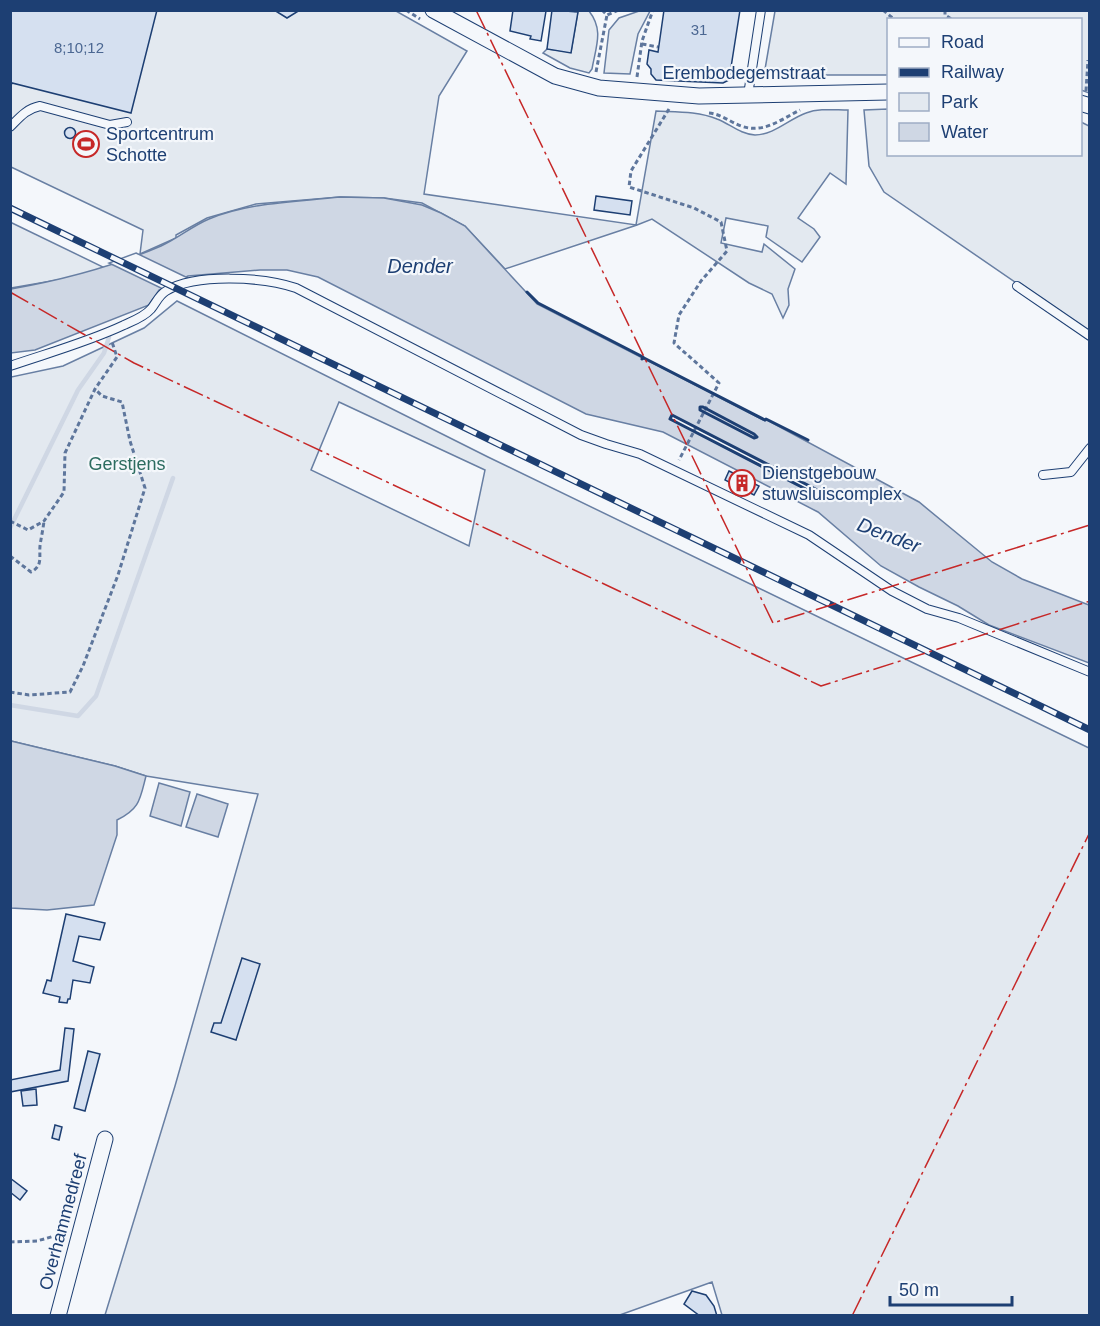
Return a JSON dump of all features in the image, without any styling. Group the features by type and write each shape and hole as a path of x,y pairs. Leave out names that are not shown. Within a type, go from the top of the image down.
{"street":[{"name":"Erembodegemstraat","path":"433,10 555,76 596,88 699,96 887,92"},
{"name":"Overhammedreef","path":"58,1316 105,1139"}],"lane":[{"path":"748,95 761,10"},
{"path":"10,127 22,114 31,108 40,106 110,124 127,122"},
{"path":"10,366 109,332 143,316 164,292 193,281 259,279 279,282 296,288 581,435 640,454 809,535 892,591 927,609 959,618 1089,672"},
{"path":"1017,286 1089,336"},
{"path":"1043,475 1071,472 1089,448"}],"path":[{"path":"602,10 607,15"},
{"path":"607,15 620,10"},
{"path":"634,91 642,44 653,10"},
{"path":"596,88 607,15"},
{"path":"642,44 658,47"},
{"path":"670,107 631,171 629,187 694,208 721,222 727,251 701,281 679,315 674,343 719,383 674,469"},
{"path":"10,556 27,571 31,572 36,569 40,560 44,521 64,492 65,453 95,389 117,357 109,332"},
{"path":"10,692 30,695 70,692 83,666 118,575 145,488 130,441 122,402 102,396 95,389"},
{"path":"10,521 28,530 44,521"},
{"path":"10,1242 37,1241 81,1228"}],"green space":[{"path":"642,10 650,11 638,34 630,74 604,73 609,30 619,18"},
{"path":"10,11 396,11 467,51 439,96 424,194 636,225 656,111 702,115 755,135 775,130 811,111 848,110 846,184 830,173 798,218 814,229 820,237 802,262 766,237 768,226 726,218 721,243 762,252 764,244 795,269 788,289 789,305 783,318 772,294 749,283 652,219 637,225 505,269 465,226 422,203 384,198 340,197 256,204 207,218 176,235 176,238 140,254 143,230 11,167"},
{"path":"578,11 589,11 594,18 598,32 592,69 589,73 570,68 543,53 547,49 571,52"},
{"path":"775,11 1089,11 1089,93 1082,90 1082,18 887,18 887,75 764,75"},
{"path":"887,109 887,156 1082,156 1082,122 1089,126 1089,333 884,192 869,166 864,110"},
{"path":"10,222 105,268 75,277 11,288"},
{"name":"Gerstjens","path":"177,301 488,457 1089,748 1089,1315 722,1315 712,1282 617,1316 105,1315 175,1086 258,794 146,776 115,766 11,741 11,377 63,366 144,328","holes":["339,402 485,470 469,546 311,470"]}],"water":[{"name":"Dender","path":"340,197 384,198 422,205 465,226 537,304 767,420 919,502 992,562 1022,579 1089,605 1089,663 989,625 958,606 881,566 818,512 663,432 586,414 318,277 287,270 188,276 159,290 149,305 35,350 11,353 11,289 68,277 124,260 161,246 203,222 225,213 257,206","holes":["672,415 825,494 823,498 670,419"]},
{"path":"11,741 115,766 146,776 135,807 117,820 117,835 94,905 47,910 11,908"},
{"path":"159,783 190,792 181,826 150,816"},
{"path":"197,794 228,804 218,837 186,827"}],"pier":[{"path":"136,253 190,279 165,290 109,263"}],"building":[{"path":"10,10 157,10 131,113 12,83 10,88"},
{"path":"274,10 300,10 287,18"},
{"path":"513,10 546,11 541,41 510,31"},
{"path":"552,10 578,12 571,53 547,49"},
{"path":"664,10 740,10 729,80 723,83 656,80 647,64 649,50 658,52"},
{"path":"70,128 74,129 74,137 70,138 66,137 65,133 66,129"},
{"path":"596,196 632,201 630,215 594,210"},
{"name":"Dienstgebouw stuwsluiscomplex","path":"729,471 759,486 754,495 725,480"},
{"path":"66,914 105,923 100,940 79,936 73,961 94,967 90,983 73,980 70,999 67,1003 59,1002 60,997 43,993 47,980 51,981"},
{"path":"242,958 260,964 236,1040 211,1032 214,1023 221,1023"},
{"path":"65,1028 74,1029 68,1081 10,1092 10,1080 60,1070"},
{"path":"88,1051 100,1054 85,1111 74,1108"},
{"path":"36,1089 37,1105 23,1106 21,1091"},
{"path":"55,1125 62,1127 59,1140 52,1138"},
{"path":"10,1178 27,1191 20,1200 10,1192"},
{"path":"692,1291 706,1295 714,1306 717,1316 700,1316 684,1304"}],"waterway":[{"path":"10,528 78,390 104,353 109,337"},
{"path":"10,705 78,716 96,696 173,478"}],"railway":[{"path":"10,208 1090,730"}],"wall":[{"path":"527,292 538,303 643,357 642,359 808,440"},
{"path":"700,407 703,407 754,434 757,437 754,438 700,410 700,407"},
{"path":"672,415 825,494 823,498 670,419 672,415"}],"power":[{"path":"476,10 773,623 1090,525"},
{"path":"10,292 134,363 821,686 1090,601"},
{"path":"852,1316 1090,832"}],"place":[{"name":"Sportcentrum Schotte","path":"86,144"},
{"name":"Dienstgebouw stuwsluiscomplex","path":"742,483"}]}
